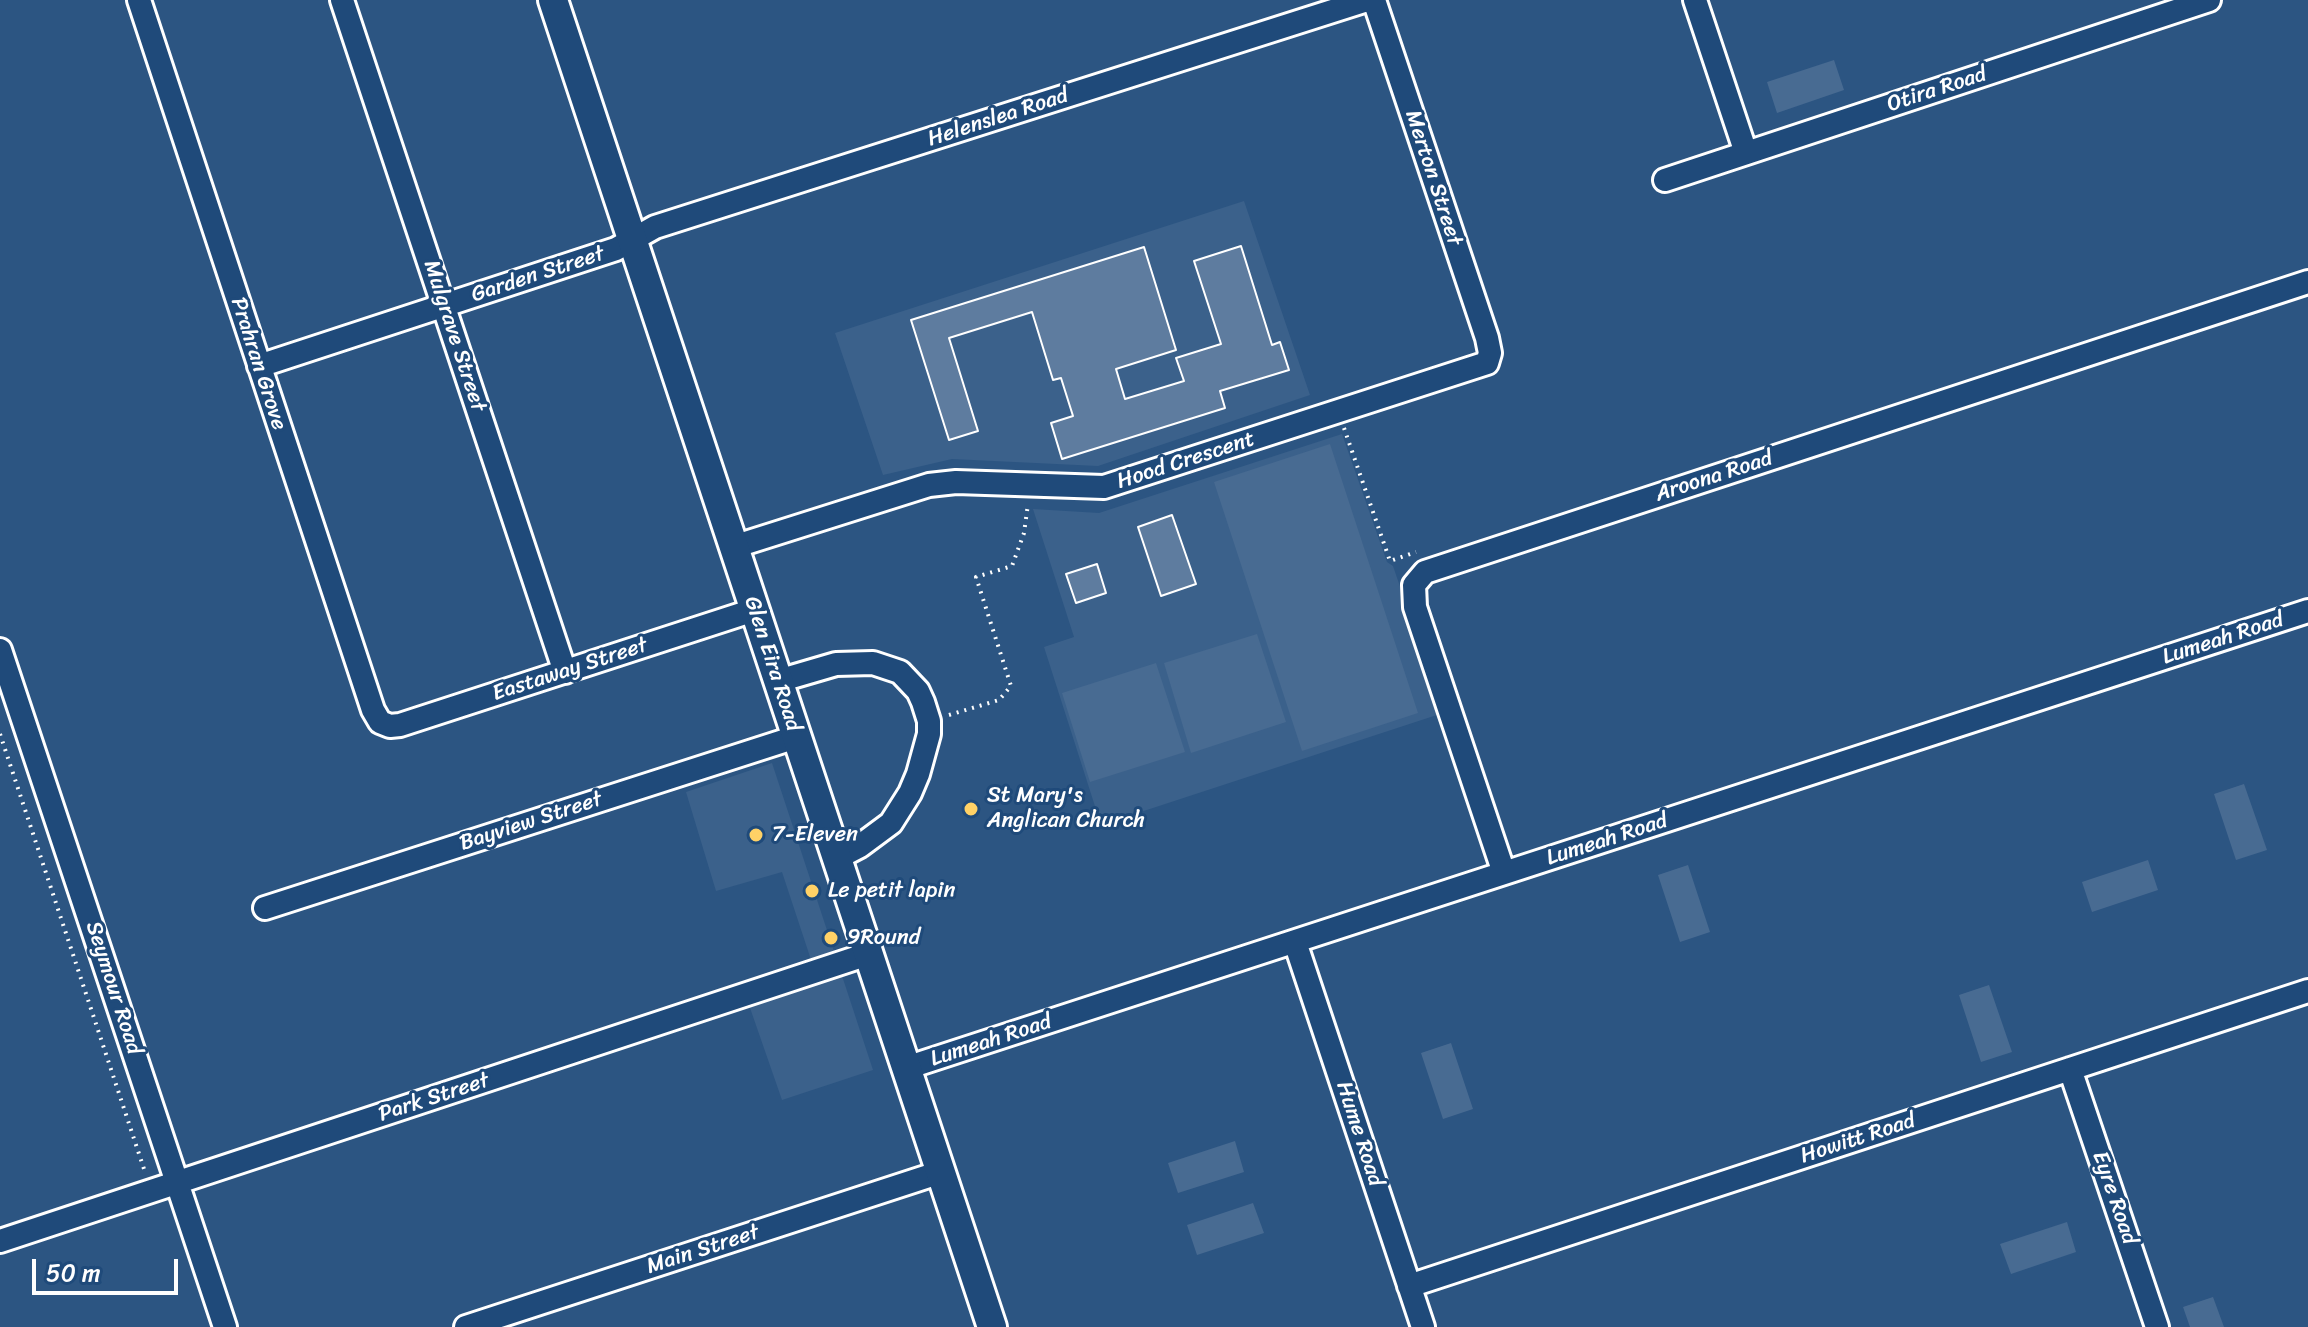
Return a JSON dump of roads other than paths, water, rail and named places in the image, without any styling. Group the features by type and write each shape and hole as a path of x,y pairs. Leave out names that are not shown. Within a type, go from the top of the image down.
{"main road":[{"name":"Glen Eira Road","path":"553,0 992,1327"}],"street":[{"name":"Mulgrave Street","path":"342,0 565,672"},
{"name":"Helenslea Road","path":"632,239 655,227 1367,0"},
{"name":"Merton Street","path":"1374,0 1487,338 1489,357"},
{"path":"1695,0 1746,153"},
{"name":"Otira Road","path":"1665,180 2209,0"},
{"name":"Prahran Grove","path":"142,1 373,710 384,724"},
{"name":"Garden Street","path":"259,366 616,249 632,239"},
{"name":"Aroona Road","path":"1504,873 1415,607 1414,585 1425,572 2308,282"},
{"name":"Hood Crescent","path":"733,547 929,485 956,482 1104,487 1476,368 1487,363 1489,357"},
{"name":"Eastaway Street","path":"384,724 400,725 754,610"},
{"name":"Lumeah Road","path":"906,1068 2308,611"},
{"name":"Seymour Road","path":"0,650 225,1327"},
{"path":"778,681 836,664 855,662 888,667 900,672 918,691 929,721 929,734 918,774 901,809 877,834 837,858"},
{"name":"Bayview Street","path":"265,908 796,737"},
{"name":"Hume Road","path":"1295,942 1423,1327"},
{"name":"Park Street","path":"0,1241 868,954"},
{"name":"Howitt Road","path":"1409,1286 2308,991"},
{"name":"Eyre Road","path":"2070,1069 2157,1327"},
{"name":"Main Street","path":"466,1327 941,1172"}],"place":[{"name":"St Mary's Anglican Church","path":"971,809"},
{"name":"7-Eleven","path":"756,835"},
{"name":"Le petit lapin","path":"812,891"},
{"name":"9Round","path":"831,938"}]}
